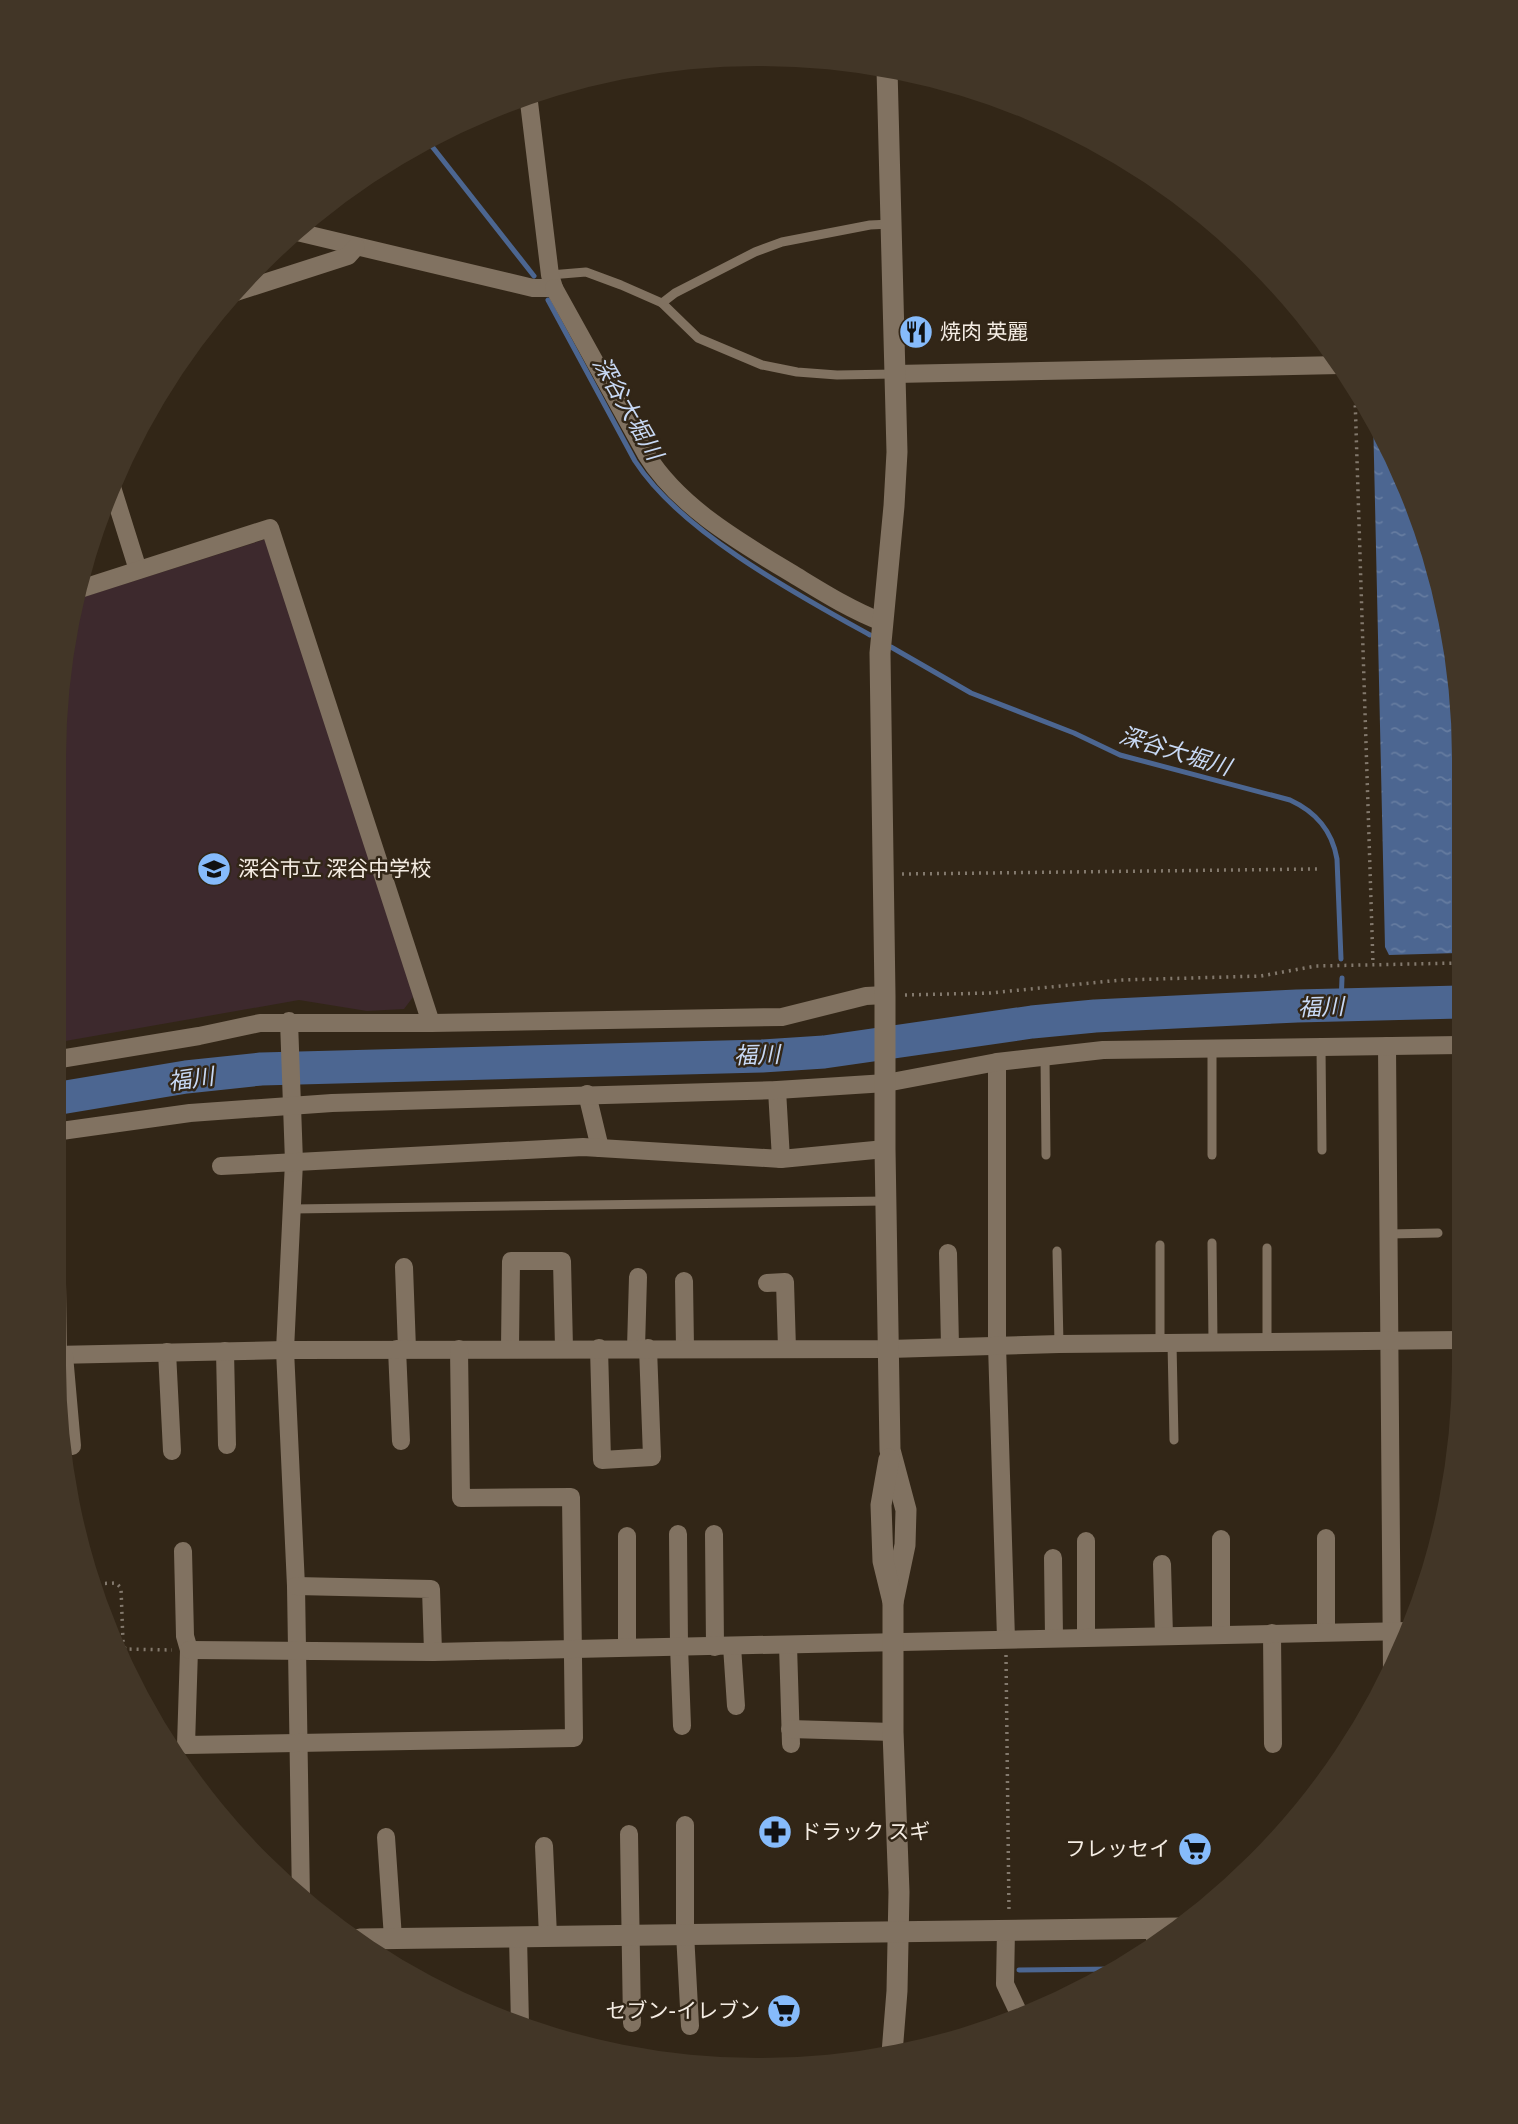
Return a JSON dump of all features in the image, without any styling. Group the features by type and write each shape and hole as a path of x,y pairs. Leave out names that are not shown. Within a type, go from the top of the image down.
{"street":[{"path":"887,79 897,453 881,622 885,1149 890,1450 906,1510 905,1545 893,1602 893,1731 899,1931 893,2044"},
{"path":"529,106 552,281 656,470 713,521 758,553 842,604 881,622"},
{"path":"306,234 533,288 552,281"},
{"path":"252,287 348,256 356,247"},
{"path":"894,374 1329,365"},
{"path":"116,501 138,570"},
{"path":"89,586 270,528 431,1023"},
{"path":"66,1058 260,1023 288,1027 782,1017 866,996 885,1003"},
{"path":"288,1027 294,1162 285,1350 296,1586 302,1886"},
{"path":"66,1130 292,1102 777,1090 1102,1050 1452,1045"},
{"path":"1387,1046 1390,1339 1400,1628"},
{"path":"997,1062 997,1345 1006,1639"},
{"path":"777,1090 781,1159"},
{"path":"586,1094 600,1147"},
{"path":"221,1166 600,1147 781,1159 885,1149"},
{"path":"947,1253 950,1346"},
{"path":"510,1349 512,1261 562,1261 564,1348"},
{"path":"401,1441 404,1267"},
{"path":"599,1348 602,1460 652,1457 638,1277"},
{"path":"684,1281 685,1348"},
{"path":"767,1283 785,1282 788,1349"},
{"path":"66,1355 402,1349 889,1349 997,1345 1452,1340"},
{"path":"183,1551 185,1636 189,1650 186,1745 574,1738 571,1497 461,1498 458,1349"},
{"path":"225,1351 228,1445"},
{"path":"167,1352 172,1451"},
{"path":"70,1431 72,1446"},
{"path":"678,1534 682,1726"},
{"path":"714,1534 723,1647 736,1706"},
{"path":"627,1536 627,1647"},
{"path":"1326,1538 1326,1632"},
{"path":"1221,1539 1221,1634"},
{"path":"1086,1541 1086,1637"},
{"path":"1053,1558 1054,1638"},
{"path":"1162,1564 1164,1636"},
{"path":"296,1586 431,1589 433,1652"},
{"path":"189,1650 433,1652 1399,1631"},
{"path":"1272,1633 1273,1744"},
{"path":"788,1645 791,1736 893,1731"},
{"path":"685,1825 685,1934 690,2026"},
{"path":"629,1834 632,2023"},
{"path":"386,1836 393,1938"},
{"path":"544,1846 548,1936"},
{"path":"1007,1922 1005,1984 1016,2008"},
{"path":"371,1939 631,1937 899,1931 1007,1922 1150,1937"},
{"path":"518,1936 520,2015"}],"lane":[{"path":"662,303 675,293 755,252 782,242 870,225 891,224"},
{"path":"552,281 586,272 662,303 698,338 762,365 797,372 837,375 894,374"},
{"path":"1321,1046 1322,1150"},
{"path":"1212,1048 1212,1155"},
{"path":"1045,1057 1046,1155"},
{"path":"292,1209 886,1201"},
{"path":"1389,1234 1438,1233"},
{"path":"1212,1243 1213,1342"},
{"path":"1160,1245 1174,1440"},
{"path":"1267,1248 1267,1341"},
{"path":"1057,1251 1059,1344"}],"path":[{"path":"1355,407 1373,964"},
{"path":"883,874 1317,869"},
{"path":"885,1003 1121,980 1261,976 1316,967 1349,965 1452,963"},
{"path":"102,1584 116,1583 121,1588 123,1638"},
{"path":"1006,1639 1007,1922"},
{"path":"128,1649 189,1650"}],"shaded area":[{"name":"深谷市立 深谷中学校","path":"266,539 411,980 413,997 404,1009 367,1011 299,1000 66,1041 68,714 72,669 86,596"}],"water":[{"path":"1374,441 1399,494 1428,580 1446,669 1452,759 1452,953 1389,955 1385,947"}],"waterway":[{"name":"深谷大堀川","path":"433,148 534,276"},
{"name":"深谷大堀川","path":"548,300 635,461 655,487 681,512 742,559 870,635"},
{"name":"深谷大堀川","path":"891,647 971,693 1074,733 1120,755 1290,800 1308,810 1327,831 1335,849 1341,959"},
{"name":"深谷大堀川","path":"1341,1004 1342,978"},
{"name":"福川","path":"66,1097 186,1077 261,1069 762,1056 824,1052 1032,1022 1095,1016 1297,1006 1452,1002"},
{"path":"1019,1970 1097,1969"}],"place":[{"name":"焼肉 英麗","path":"916,332"},
{"name":"深谷市立 深谷中学校","path":"214,869"},
{"name":"ドラック スギ","path":"775,1832"},
{"name":"フレッセイ","path":"1195,1849"},
{"name":"セブン-イレブン","path":"784,2011"}]}
